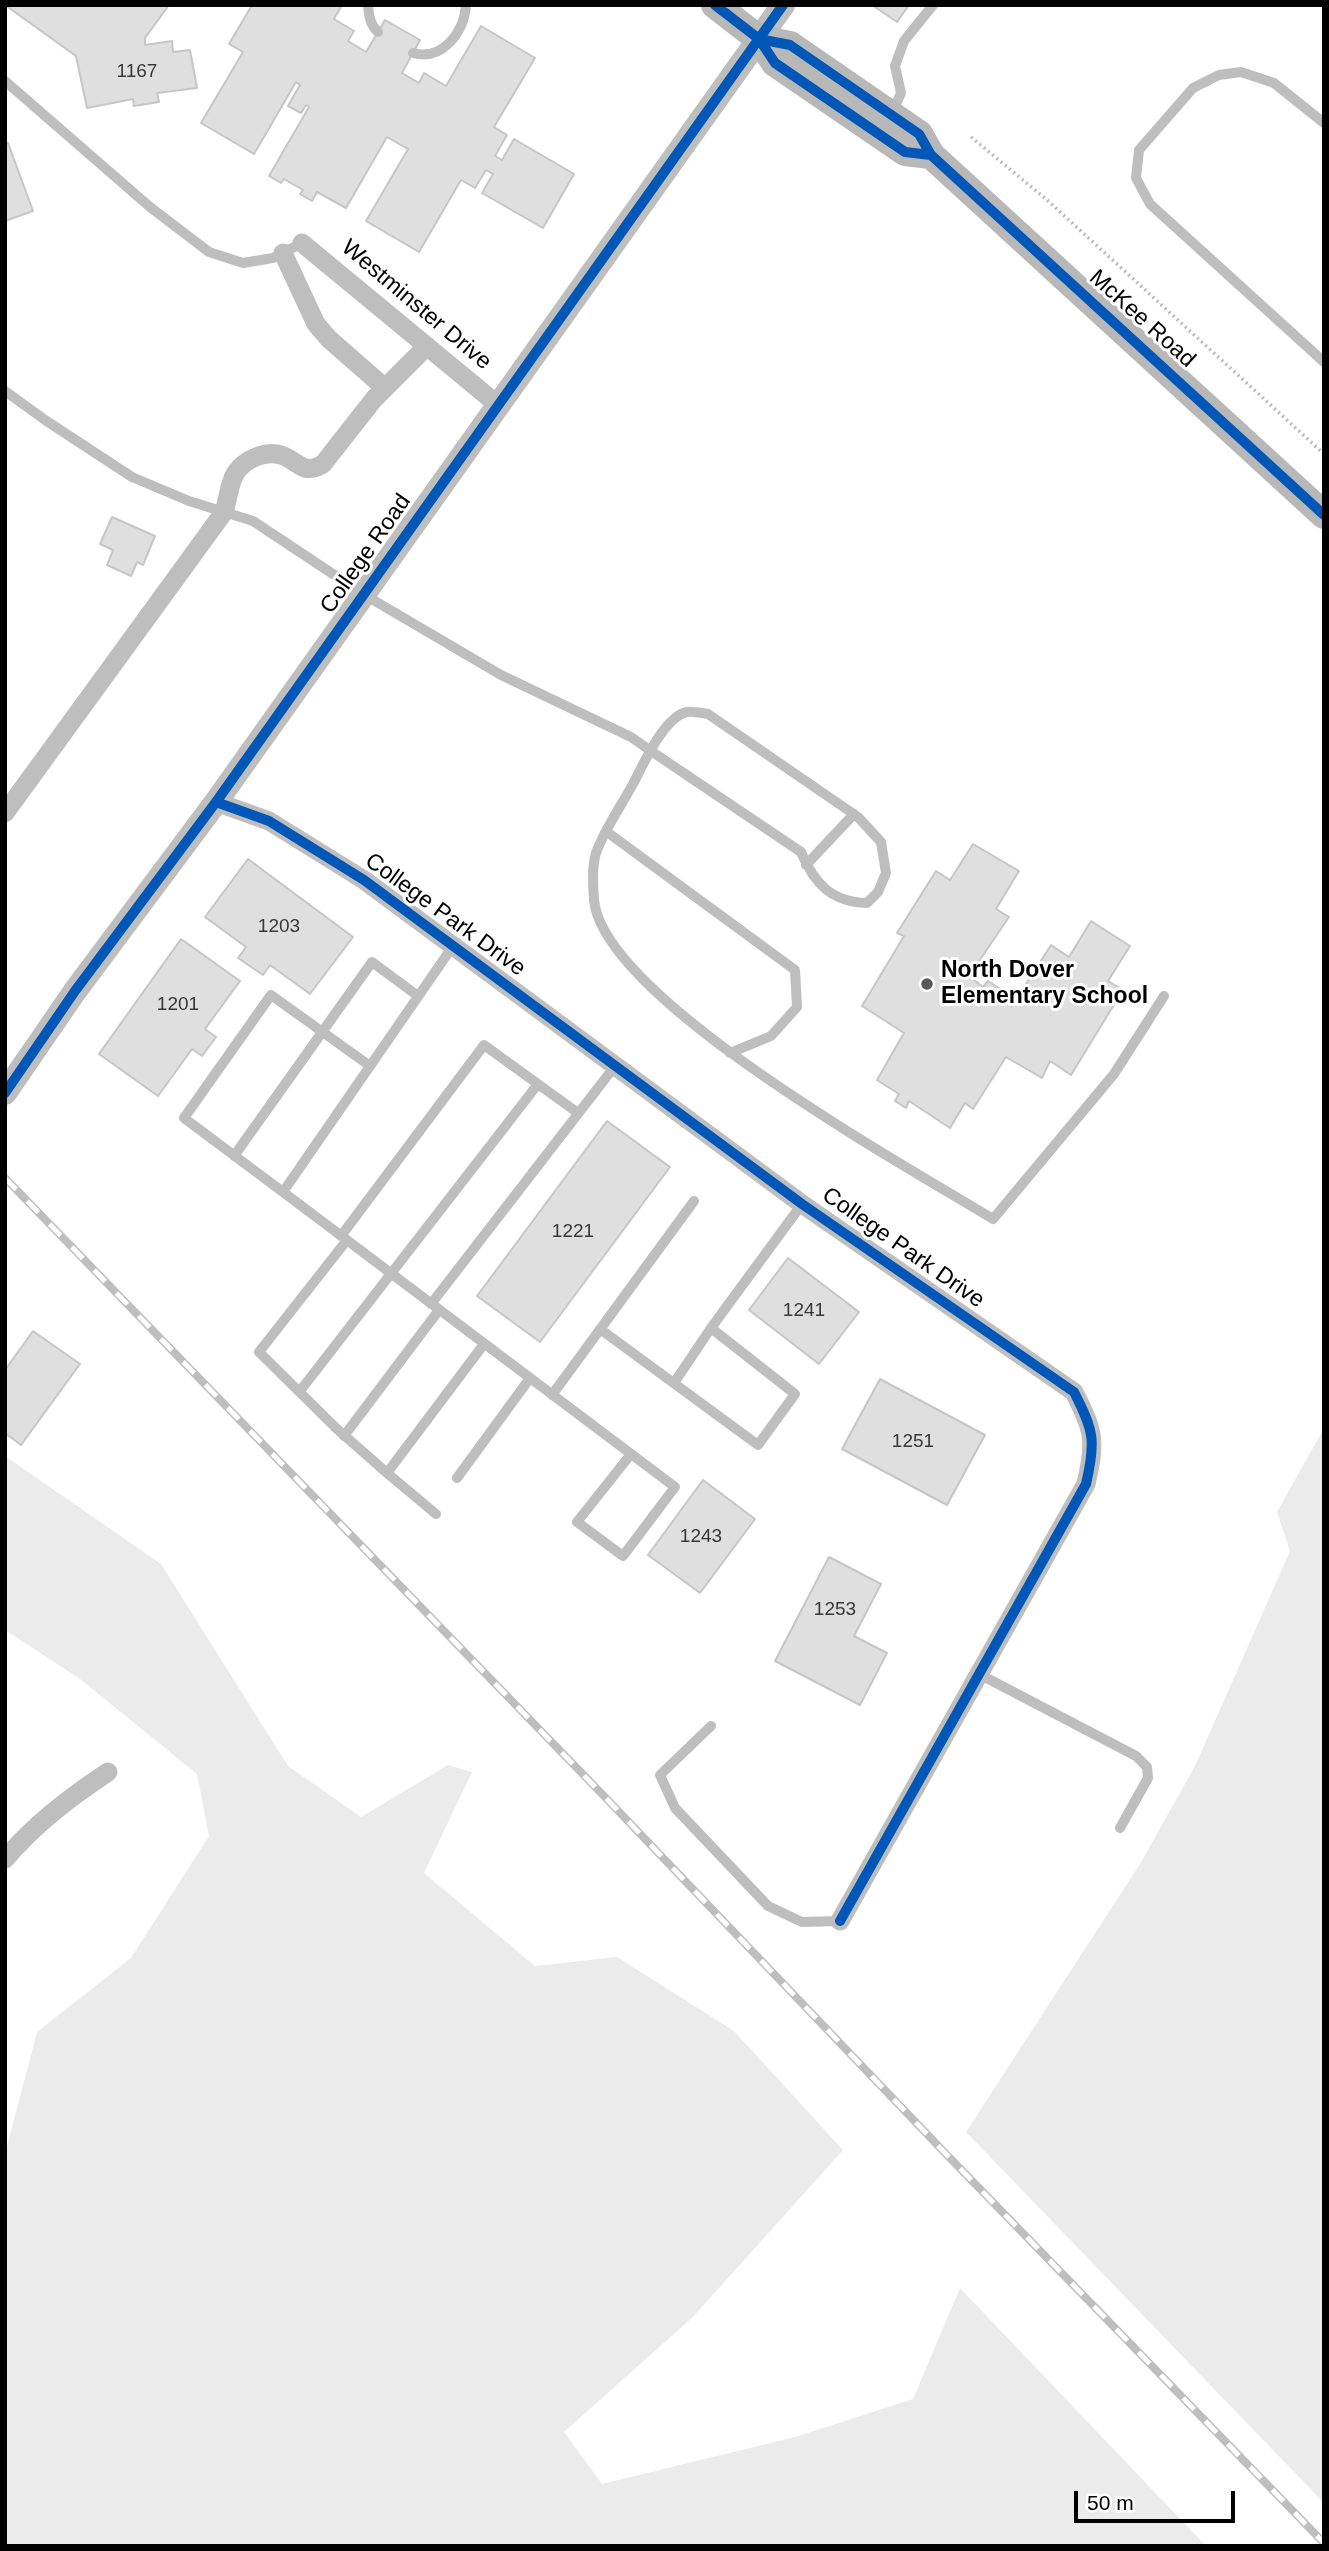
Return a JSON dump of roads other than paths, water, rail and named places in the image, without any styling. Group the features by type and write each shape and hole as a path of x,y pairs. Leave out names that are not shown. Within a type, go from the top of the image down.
{"main road":[{"name":"McKee Road","path":"715,5 760,39 775,63 905,152 931,155"},
{"name":"McKee Road","path":"760,39 790,45 919,134 931,155 1324,514"}],"street":[{"name":"College Road","path":"5,1093 75,990 216,802 783,5"},
{"name":"Westminster Drive","path":"302,243 498,405"},
{"path":"283,253 316,324 386,387"},
{"path":"5,813 225,512 235,474 248,461 261,455 281,454 304,469 314,469 323,464 386,387 426,346"},
{"name":"College Park Drive","path":"216,802 269,821 363,880 802,1204 1074,1392 1090,1423 1094,1452 1086,1484 840,1921"},
{"path":"8,1849 63,1802 108,1772"}],"lane":[{"path":"368,5 373,28 378,32"},
{"path":"413,53 432,54 445,48 458,33 466,15 466,5"},
{"path":"891,115 901,93 895,66 904,41 933,5"},
{"path":"1324,123 1274,83 1241,72 1219,75 1193,88 1139,150 1136,178 1150,204 1324,362"},
{"path":"5,81 150,207 209,252 243,263 273,258 302,243"},
{"path":"5,391 132,477 189,501 253,521 363,594 501,674 631,737 650,751 801,852 809,873 828,892 849,903 866,903 878,892 886,873 881,842 854,814 708,714 687,712 672,720 650,751 596,854 594,902 609,941 641,978 730,1053 789,1094 993,1219 1114,1074 1164,996"},
{"path":"806,865 854,814"},
{"path":"607,832 794,970 797,1007 771,1036 730,1053"},
{"path":"283,1192 453,946"},
{"path":"234,1156 372,962 418,996"},
{"path":"370,1066 271,995 184,1118 675,1487 623,1556 577,1521 631,1454"},
{"path":"436,1514 344,1436 259,1352 484,1045 578,1114"},
{"path":"344,1436 435,1307 615,1066"},
{"path":"300,1391 538,1084"},
{"path":"552,1395 694,1202"},
{"path":"674,1383 802,1204"},
{"path":"600,1329 758,1445 795,1394 711,1328"},
{"path":"387,1473 484,1344"},
{"path":"457,1478 530,1378"},
{"path":"979,1674 1136,1756 1147,1767 1147,1777 1120,1828"},
{"path":"711,1726 660,1775 675,1808 768,1906 802,1922 840,1921"}],"railway":[{"path":"5,1178 1324,2543"}],"place":[{"name":"North Dover Elementary School","path":"927,984"}]}
